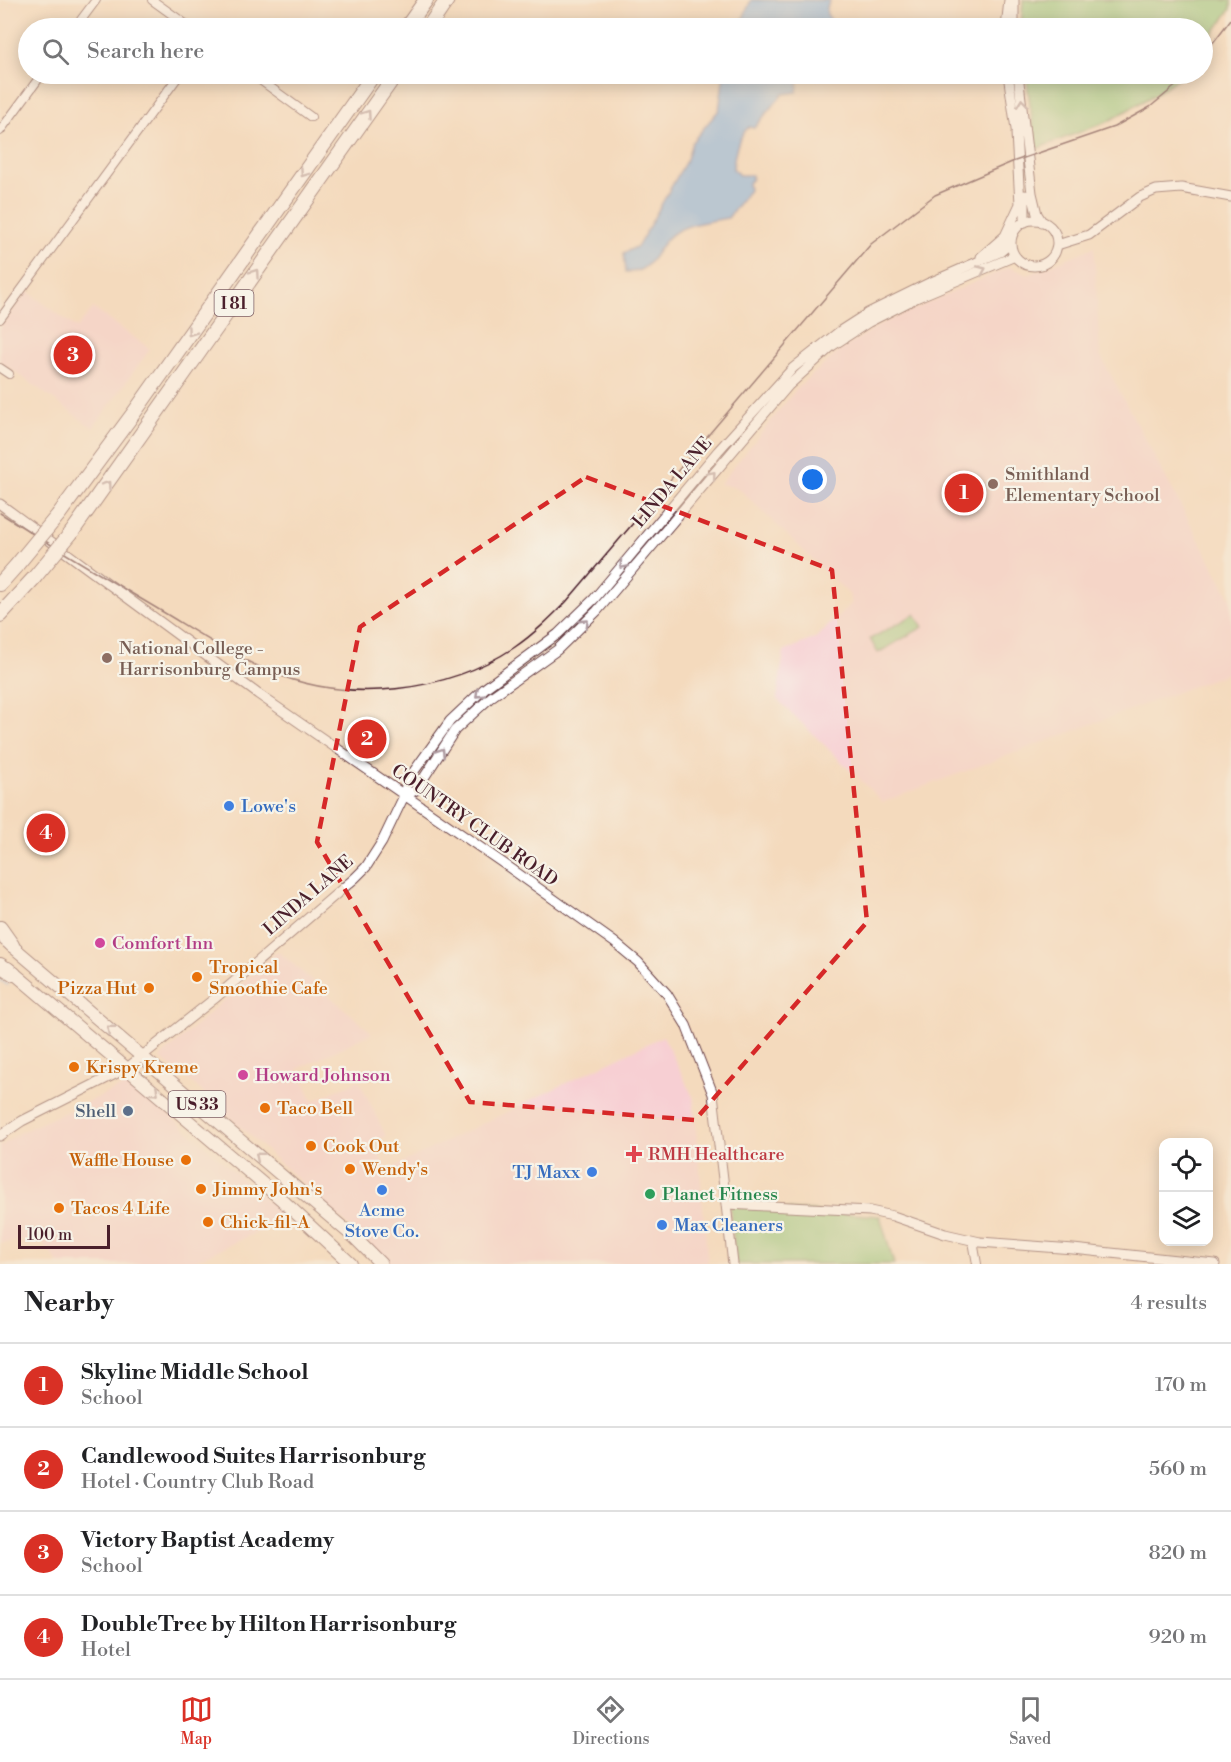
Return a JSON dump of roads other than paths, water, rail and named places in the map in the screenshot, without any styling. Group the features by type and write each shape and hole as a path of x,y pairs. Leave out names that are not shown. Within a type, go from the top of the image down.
{"highway":[{"path":"413,18 426,0"},
{"path":"435,18 447,0"},
{"name":"I 81","path":"0,584 58,514 136,410 367,84"},
{"name":"I 81","path":"0,615 72,532 389,84"},
{"path":"0,621 31,581"},
{"path":"0,928 12,945"},
{"name":"US 33","path":"0,936 329,1215 381,1264"},
{"path":"0,964 14,974"},
{"name":"US 33","path":"14,974 282,1200 351,1264"},
{"path":"248,1171 259,1172 279,1188 292,1184"},
{"path":"282,1200 292,1195 297,1196 329,1215"}],"street":[{"path":"82,18 96,0"},
{"path":"152,0 177,18"},
{"path":"1007,18 1009,0"},
{"path":"1014,0 1014,18"},
{"path":"0,131 35,84"},
{"path":"0,319 173,84"},
{"path":"266,84 311,117"},
{"path":"1009,84 1026,207 1025,222"},
{"path":"1019,84 1032,193 1037,214 1042,222 1053,230 1056,241 1053,256 1043,264 1027,265 1015,256 1011,243 1012,235 1016,228 1025,222 1031,220 1042,222"},
{"path":"972,264 1005,236 1020,204 1016,133"},
{"path":"1056,241 1073,240 1089,235 1140,197 1156,190 1181,188 1231,197"},
{"name":"LINDA LANE","path":"0,1136 22,1121 127,1068 214,999 361,873 382,842 404,796 407,781 450,721 485,688 558,634 594,599 718,451 793,368 840,331 868,313 1000,252 1011,243"},
{"name":"LINDA LANE","path":"404,796 416,790 455,730 491,697 556,650 597,611 788,386 825,353 854,331 918,297 1015,256"},
{"path":"0,368 9,374"},
{"name":"COUNTRY CLUB ROAD","path":"0,504 258,694 510,867 638,962 667,994 687,1025 713,1094 733,1264"},
{"path":"727,1204 882,1213 945,1234 973,1240 1144,1260 1215,1264"},
{"path":"973,1240 977,1264"}],"water":[{"path":"751,0 830,0 827,9 830,18 743,18"},
{"path":"723,84 798,84 797,92 783,94 754,128 749,127 742,135 733,169 739,175 752,175 752,179 748,183 749,190 728,218 700,223 674,233 648,264 635,271 626,272 624,253 638,246 687,159 692,142 719,110"}],"waterway":[{"path":"0,980 8,985"}],"railway":[{"path":"1213,43 1231,19"},
{"path":"0,513 216,644 271,672 301,682 332,688 364,690 396,689 428,684 459,675 488,663 515,647 566,602 871,244 935,195 1012,162 1114,127 1150,107 1178,84"}],"place":[{"name":"Victory Baptist Academy","path":"73,355"},
{"name":"Smithland Elementary School","path":"993,484"},
{"name":"Skyline Middle School","path":"964,493"},
{"name":"National College - Harrisonburg Campus","path":"107,658"},
{"name":"Candlewood Suites Harrisonburg","path":"367,739"},
{"name":"Lowe's","path":"229,806"},
{"name":"DoubleTree by Hilton Harrisonburg","path":"46,833"},
{"name":"Comfort Inn","path":"100,943"},
{"name":"Tropical Smoothie Cafe","path":"197,977"},
{"name":"Pizza Hut","path":"149,988"},
{"name":"Krispy Kreme","path":"74,1067"},
{"name":"Howard Johnson","path":"243,1075"},
{"name":"Taco Bell","path":"265,1108"},
{"name":"Shell","path":"128,1111"},
{"name":"Cook Out","path":"311,1146"},
{"name":"RMH Healthcare","path":"634,1154"},
{"name":"Waffle House","path":"186,1160"},
{"name":"Wendy's","path":"350,1169"},
{"name":"TJ Maxx","path":"592,1172"},
{"name":"Jimmy John's","path":"201,1189"},
{"name":"Acme Stove Co.","path":"382,1190"},
{"name":"Planet Fitness","path":"650,1194"},
{"name":"Tacos 4 Life","path":"59,1208"},
{"name":"Chick-fil-A","path":"208,1222"},
{"name":"Max Cleaners","path":"662,1225"}]}
